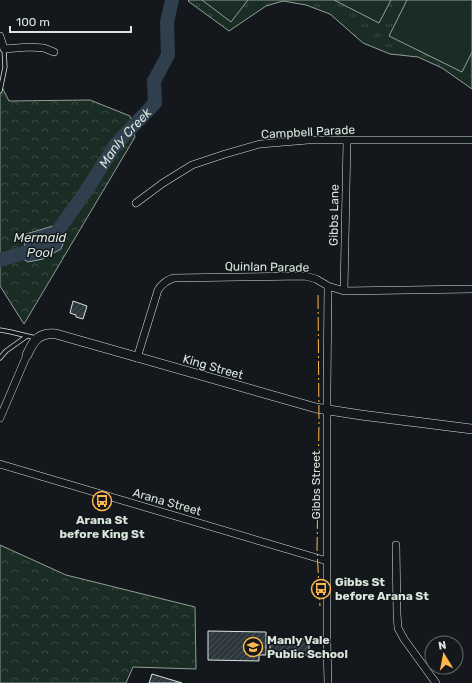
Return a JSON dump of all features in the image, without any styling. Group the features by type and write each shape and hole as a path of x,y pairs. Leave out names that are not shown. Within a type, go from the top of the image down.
{"street":[{"path":"0,36 4,49 29,47 44,48 54,52"},
{"name":"Campbell Parade","path":"136,203 163,183 192,165 260,144 308,140 472,140"},
{"name":"Gibbs Lane","path":"344,291 347,140"},
{"name":"Quinlan Parade","path":"137,358 158,290 161,285 169,279 305,276 344,291 472,290"},
{"name":"Gibbs Street","path":"328,286 328,683"},
{"name":"King Street","path":"37,338 45,335 56,334 137,358 327,410 472,429"},
{"path":"0,418 27,355 37,338"},
{"name":"Arana Street","path":"0,464 327,561"},
{"path":"396,545 398,628 404,639 436,683"}],"lane":[{"path":"0,91 5,67 4,49"},
{"path":"0,330 37,338"},
{"path":"0,358 6,351 27,336"},
{"path":"0,350 6,351"}],"green space":[{"path":"202,0 248,0 231,22"},
{"path":"334,0 391,0 379,23"},
{"path":"407,0 472,0 472,52 462,72 389,36"},
{"path":"472,0 472,89 442,68 418,57 390,54 363,43 330,14 306,5 283,1 266,6 229,31 188,1"},
{"path":"0,83 9,101 90,100 130,116 135,137 24,324 0,286"},
{"path":"0,545 66,575 195,607 196,669 133,667 126,683 0,683"}],"water":[{"name":"Mermaid Pool","path":"53,226 65,239 61,249 43,259 28,262 23,259 26,234"}],"building":[{"path":"73,301 87,306 83,319 70,313"},
{"path":"208,631 266,632 266,655 259,655 259,661 208,660"},
{"path":"270,639 309,639 309,655 270,655"},
{"path":"152,674 182,683 149,683"}],"waterway":[{"name":"Manly Creek","path":"0,260 34,250 49,243 86,191 116,144 155,103 154,81 168,55 167,22 172,0"}],"power":[{"path":"318,295 319,422 317,549 320,606"}],"place":[{"name":"Arana St before King St","path":"102,501"},
{"name":"Gibbs St before Arana St","path":"321,589"},
{"name":"Manly Vale Public School","path":"253,647"}]}
